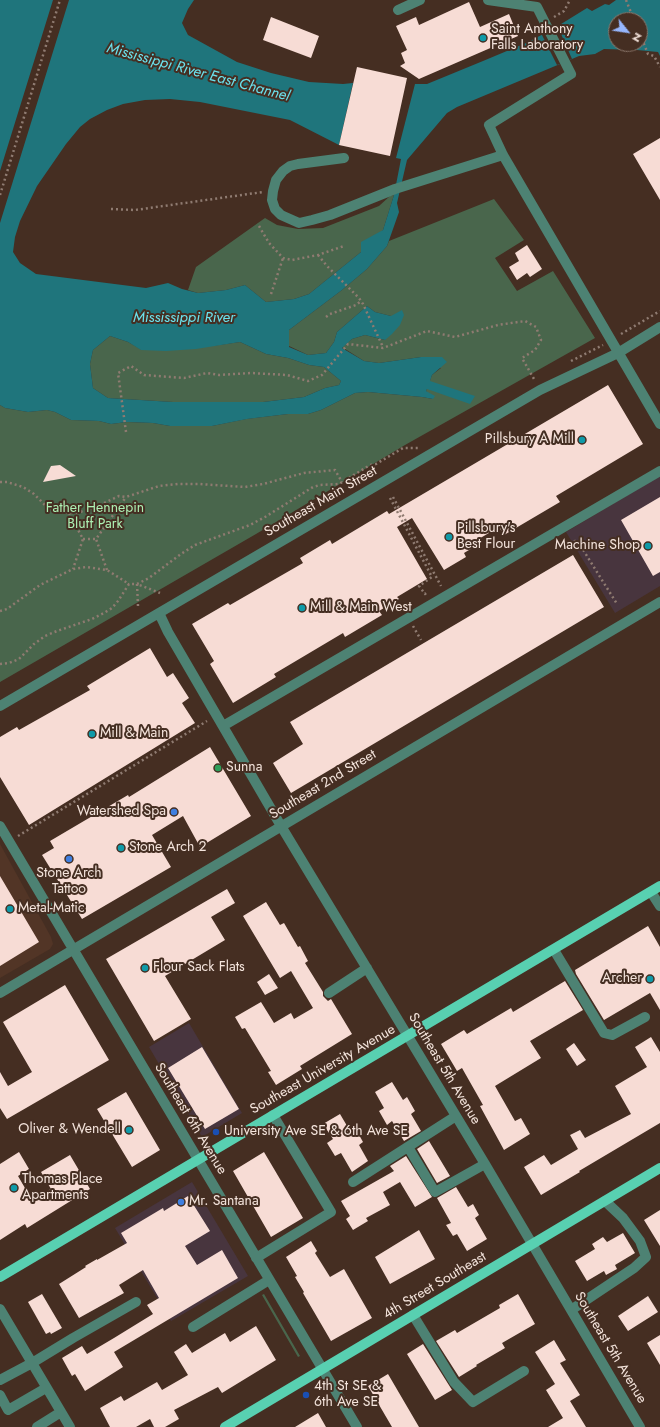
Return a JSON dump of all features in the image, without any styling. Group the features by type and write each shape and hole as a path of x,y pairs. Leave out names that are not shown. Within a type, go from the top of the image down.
{"main road":[{"name":"Southeast University Avenue","path":"0,1277 656,889"},
{"name":"4th Street Southeast","path":"225,1427 660,1168"}],"street":[{"path":"398,10 420,0"},
{"path":"488,0 537,7 570,74 490,125 503,155 660,424"},
{"path":"344,158 298,164 290,166 283,171 276,180 273,191 272,200 275,210 281,215 299,223 330,215 398,188 503,155"},
{"name":"Southeast Main Street","path":"0,706 540,390 618,353 660,327"},
{"path":"223,726 660,471"},
{"name":"Southeast 2nd Street","path":"0,993 660,602"},
{"name":"Southeast 5th Avenue","path":"159,613 168,632 281,826 485,1164 640,1427"},
{"name":"Southeast 6th Avenue","path":"0,826 357,1427"},
{"path":"0,848 10,842"},
{"path":"656,889 660,906"},
{"path":"554,950 604,1033 612,1035 645,1017"},
{"path":"329,993 367,968"},
{"path":"256,1258 331,1212 273,1115"},
{"path":"353,1182 456,1116"},
{"path":"408,1147 435,1192 485,1164"},
{"path":"571,1310 634,1268 646,1257 640,1240 623,1218 605,1201"},
{"path":"193,1327 269,1280"},
{"path":"0,1380 32,1364 136,1302"},
{"path":"0,1309 70,1427"},
{"path":"413,1315 454,1382 473,1402 524,1371"},
{"path":"0,1395 8,1410 46,1388"},
{"path":"37,1427 61,1412"}],"path":[{"path":"0,195 60,0"},
{"path":"546,24 564,11 570,0"},
{"path":"626,0 631,12"},
{"path":"647,52 648,54 654,56 660,67"},
{"path":"111,209 135,210 273,191"},
{"path":"259,226 269,243 283,258 292,260 318,255 344,246"},
{"path":"318,255 359,298 382,346"},
{"path":"271,294 283,258"},
{"path":"326,317 330,314 362,303"},
{"path":"611,340 660,311"},
{"path":"126,432 118,373 131,366 144,375 184,378 207,373 219,375 251,373 288,375 308,381 322,375 348,344 382,346 427,331 455,337 498,325 526,321 536,327 541,340 536,350 522,358 534,379"},
{"path":"137,584 159,571 195,545 250,525 313,487 339,484 370,465 376,464 403,448 418,448"},
{"path":"0,482 7,482 23,487 34,494 46,506 59,512 77,513 98,506 119,496 126,497 159,486 199,484 245,486 263,484 304,473 335,470 342,482"},
{"path":"393,496 437,578"},
{"path":"96,539 126,497"},
{"path":"390,498 432,577 419,586 425,594 430,591"},
{"path":"69,513 83,540 73,569"},
{"path":"83,540 96,539"},
{"path":"96,539 107,570"},
{"path":"562,549 577,540 617,604"},
{"path":"0,611 7,609 40,586 73,569 97,568 107,570 129,584 137,584 160,593"},
{"path":"0,664 9,663 19,659 34,644 45,636 92,619 104,613 112,608 129,584"},
{"path":"137,584 138,606"},
{"path":"436,588 441,586"},
{"path":"10,842 217,715"}],"shaded area":[{"path":"660,476 660,586 615,613 566,532"},
{"path":"0,844 51,937 53,944 50,949 0,978"},
{"path":"189,1023 242,1113 202,1137 149,1047"},
{"path":"192,1182 248,1276 171,1321 115,1228"}],"green space":[{"path":"394,195 383,230 361,252 309,294 294,299 266,302 245,285 226,290 198,293 188,290 196,267 265,218 277,225 298,229 323,228 379,206 390,196"},
{"name":"Father Hennepin Bluff Park","path":"494,199 524,240 495,258 517,291 553,271 595,338 405,445 256,534 0,682 0,405 5,408 28,412 47,410 55,412 71,420 99,421 111,424 127,422 153,423 170,426 212,426 246,419 288,414 308,414 321,410 355,393 368,392 433,399 426,391 432,375 441,368 421,357 379,363 364,361 342,347 352,339 365,335 385,340 391,316 375,312 367,306 337,332 334,342 326,353 308,355 289,346 289,330 367,269 387,246 389,241"},
{"path":"110,336 128,342 142,350 219,345 240,342 266,354 288,358 309,365 324,367 341,381 339,385 325,388 304,397 263,402 173,402 108,398 93,388 90,364 93,350"},
{"path":"264,1294 300,1356 298,1357 262,1295"}],"water":[{"path":"0,0 194,0 182,23 188,35 237,62 271,73 309,82 343,84 353,83 339,145 290,120 200,102 170,99 145,100 123,104 107,110 90,119 80,127 66,144 37,186 20,221 15,237 13,252 20,263 36,274 146,288 168,283 182,289 198,293 226,290 245,285 266,302 294,299 309,294 361,252 361,242 383,230 394,195 401,159 396,158 415,84 427,84 526,43 553,29 587,8 592,11 605,4 609,5 616,0 660,0 660,56 658,52 648,51 648,12 608,12 608,49 604,49 595,54 579,56 457,107 447,113 407,160 397,203 399,212 387,246 367,269 289,330 289,347 308,355 326,353 334,342 337,332 367,306 375,312 391,316 402,310 404,315 400,325 385,340 365,335 352,339 342,348 364,361 379,363 421,357 442,357 447,362 432,375 430,381 475,396 470,404 427,389 426,391 435,396 433,399 368,392 355,393 321,410 308,414 288,414 247,419 212,426 170,426 153,423 127,422 111,424 99,421 71,420 55,412 47,410 28,412 5,408 0,405","holes":["110,336 128,342 141,350 166,351 196,349 240,342 266,354 288,358 309,365 324,367 341,381 339,385 325,388 304,397 263,402 173,402 108,398 93,388 90,364 93,350"]}],"pier":[{"path":"53,0 69,0 0,223 0,171"},
{"path":"558,27 572,59 557,65 542,35"}],"building":[{"name":"Saint Anthony Falls Laboratory","path":"469,2 480,27 509,14 518,36 419,79 400,66 405,63 401,53 407,50 396,26 416,17 419,25"},
{"path":"271,17 319,36 311,58 263,40"},
{"path":"357,67 407,78 390,156 339,145"},
{"path":"660,138 660,200 633,154"},
{"path":"527,245 542,269 530,277 527,273 517,280 509,267 519,261 515,253"},
{"path":"608,385 643,444 556,496 560,502 504,535 499,527 472,543 474,547 464,553 466,557 444,570 412,518 397,527 427,579 397,597 399,599 379,611 382,615 345,637 343,633 274,674 276,677 233,703 210,664 214,661 192,624 228,603 230,605 303,563 300,558 330,540 332,544 387,511 389,514"},
{"path":"60,465 76,476 43,482 51,466"},
{"name":"Machine Shop","path":"660,497 660,572 653,576 621,520"},
{"path":"573,555 604,607 291,793 273,763 303,744 290,722"},
{"name":"Mill & Main","path":"150,648 167,677 173,673 189,698 182,703 195,723 29,825 0,777 0,737 17,727 19,730 90,690 87,686"},
{"path":"210,747 251,816 200,847 183,816 152,835 171,867 82,919 42,855 54,848 50,841 128,795 129,797"},
{"name":"Metal-Matic","path":"0,876 39,942 0,966"},
{"name":"Flour Sack Flats","path":"227,889 235,903 211,917 225,940 165,976 191,1019 154,1041 106,959"},
{"path":"266,902 280,925 284,923 298,947 300,946 308,961 305,963 323,992 323,996 328,1001 331,999 352,1034 300,1066 302,1069 276,1085 268,1072 271,1071 245,1028 242,1029 235,1017 261,1002 274,1023 291,1013 294,1019 313,1008 291,971 280,978 243,916"},
{"path":"648,926 660,947 660,1010 650,993 604,1020 575,970"},
{"path":"269,974 278,988 265,995 257,982"},
{"path":"565,981 583,1010 530,1041 541,1058 495,1086 515,1121 521,1118 530,1134 504,1150 480,1106 483,1105 462,1068 457,1071 441,1044 464,1030 467,1034 511,1008 513,1012"},
{"path":"65,985 109,1060 7,1119 0,1108 0,1072 8,1086 32,1072 3,1022"},
{"path":"651,1037 660,1052 660,1123 541,1195 524,1167 544,1155 551,1165 578,1149 570,1135 580,1130 585,1138 631,1114 615,1086 647,1067 635,1047"},
{"path":"574,1043 586,1060 577,1066 566,1049"},
{"path":"202,1047 239,1109 205,1129 168,1068"},
{"path":"392,1082 403,1100 407,1097 415,1111 411,1114 421,1131 404,1141 392,1121 387,1125 379,1111 384,1108 375,1092"},
{"name":"Oliver & Wendell","path":"126,1092 160,1150 132,1167 97,1109"},
{"path":"340,1114 353,1136 358,1133 363,1142 359,1145 368,1161 352,1172 341,1153 335,1156 327,1143 333,1139 323,1124"},
{"path":"429,1141 450,1176 437,1183 417,1149"},
{"path":"19,1152 29,1169 18,1176 32,1200 51,1189 41,1172 70,1155 90,1189 27,1228 25,1224 0,1240 0,1164"},
{"path":"264,1152 303,1218 271,1237 233,1171"},
{"path":"406,1156 432,1197 415,1207 400,1182 383,1192 390,1205 366,1218 368,1221 353,1230 346,1219 350,1216 341,1201 394,1171 390,1166"},
{"path":"456,1187 468,1207 473,1204 479,1215 475,1218 487,1239 467,1251 457,1234 453,1236 446,1225 451,1223 437,1198"},
{"path":"188,1196 210,1231 185,1246 197,1265 222,1250 238,1278 114,1352 123,1367 85,1391 75,1374 72,1376 62,1358 82,1346 87,1354 153,1314 147,1305 159,1298 143,1270 119,1285 124,1293 79,1318 59,1284 86,1267 85,1266 127,1243 121,1233 163,1208 164,1211"},
{"path":"660,1210 660,1246 644,1220"},
{"path":"419,1230 435,1259 390,1284 375,1257"},
{"path":"623,1233 635,1253 615,1265 617,1269 606,1275 604,1271 587,1281 575,1261 595,1249 592,1244 603,1237 607,1242"},
{"path":"311,1241 317,1251 315,1253 330,1277 344,1269 372,1318 331,1341 303,1293 304,1292 295,1277 297,1276 286,1257"},
{"path":"42,1294 62,1328 51,1334 50,1332 46,1334 28,1302"},
{"path":"518,1294 535,1324 502,1343 505,1348 459,1377 436,1341 455,1330 457,1333 500,1308 499,1305"},
{"path":"648,1296 658,1312 628,1331 618,1316"},
{"path":"256,1326 276,1360 222,1393 218,1387 174,1410 179,1419 165,1427 154,1427 150,1419 136,1427 110,1427 100,1408 121,1396 124,1401 157,1382 162,1390 188,1375 174,1352 186,1344 192,1353 225,1333 230,1342"},
{"path":"660,1335 660,1365 647,1343"},
{"path":"554,1340 566,1360 560,1363 580,1395 570,1401 586,1427 548,1427 563,1418 546,1390 555,1384 535,1352"},
{"path":"423,1344 452,1390 435,1400 407,1354"},
{"path":"388,1374 419,1427 392,1427 368,1386"},
{"path":"318,1413 326,1427 295,1427"}],"place":[{"name":"Saint Anthony Falls Laboratory","path":"483,38"},
{"name":"Pillsbury A Mill","path":"582,440"},
{"name":"Pillsbury's Best Flour","path":"449,537"},
{"name":"Machine Shop","path":"648,546"},
{"name":"Mill & Main West","path":"302,608"},
{"name":"Mill & Main","path":"92,734"},
{"name":"Sunna","path":"218,768"},
{"name":"Watershed Spa","path":"174,812"},
{"name":"Stone Arch 2","path":"121,848"},
{"name":"Stone Arch Tattoo","path":"69,859"},
{"name":"Metal-Matic","path":"10,909"},
{"name":"Flour Sack Flats","path":"145,968"},
{"name":"Archer","path":"650,979"},
{"name":"Oliver & Wendell","path":"129,1130"},
{"name":"University Ave SE & 6th Ave SE","path":"216,1132"},
{"name":"Thomas Place Apartments","path":"14,1188"},
{"name":"Mr. Santana","path":"181,1202"},
{"name":"4th St SE & 6th Ave SE","path":"306,1395"}],"water label":[{"name":"Mississippi River East Channel","path":"198,73"},
{"name":"Mississippi River","path":"184,318"}]}
